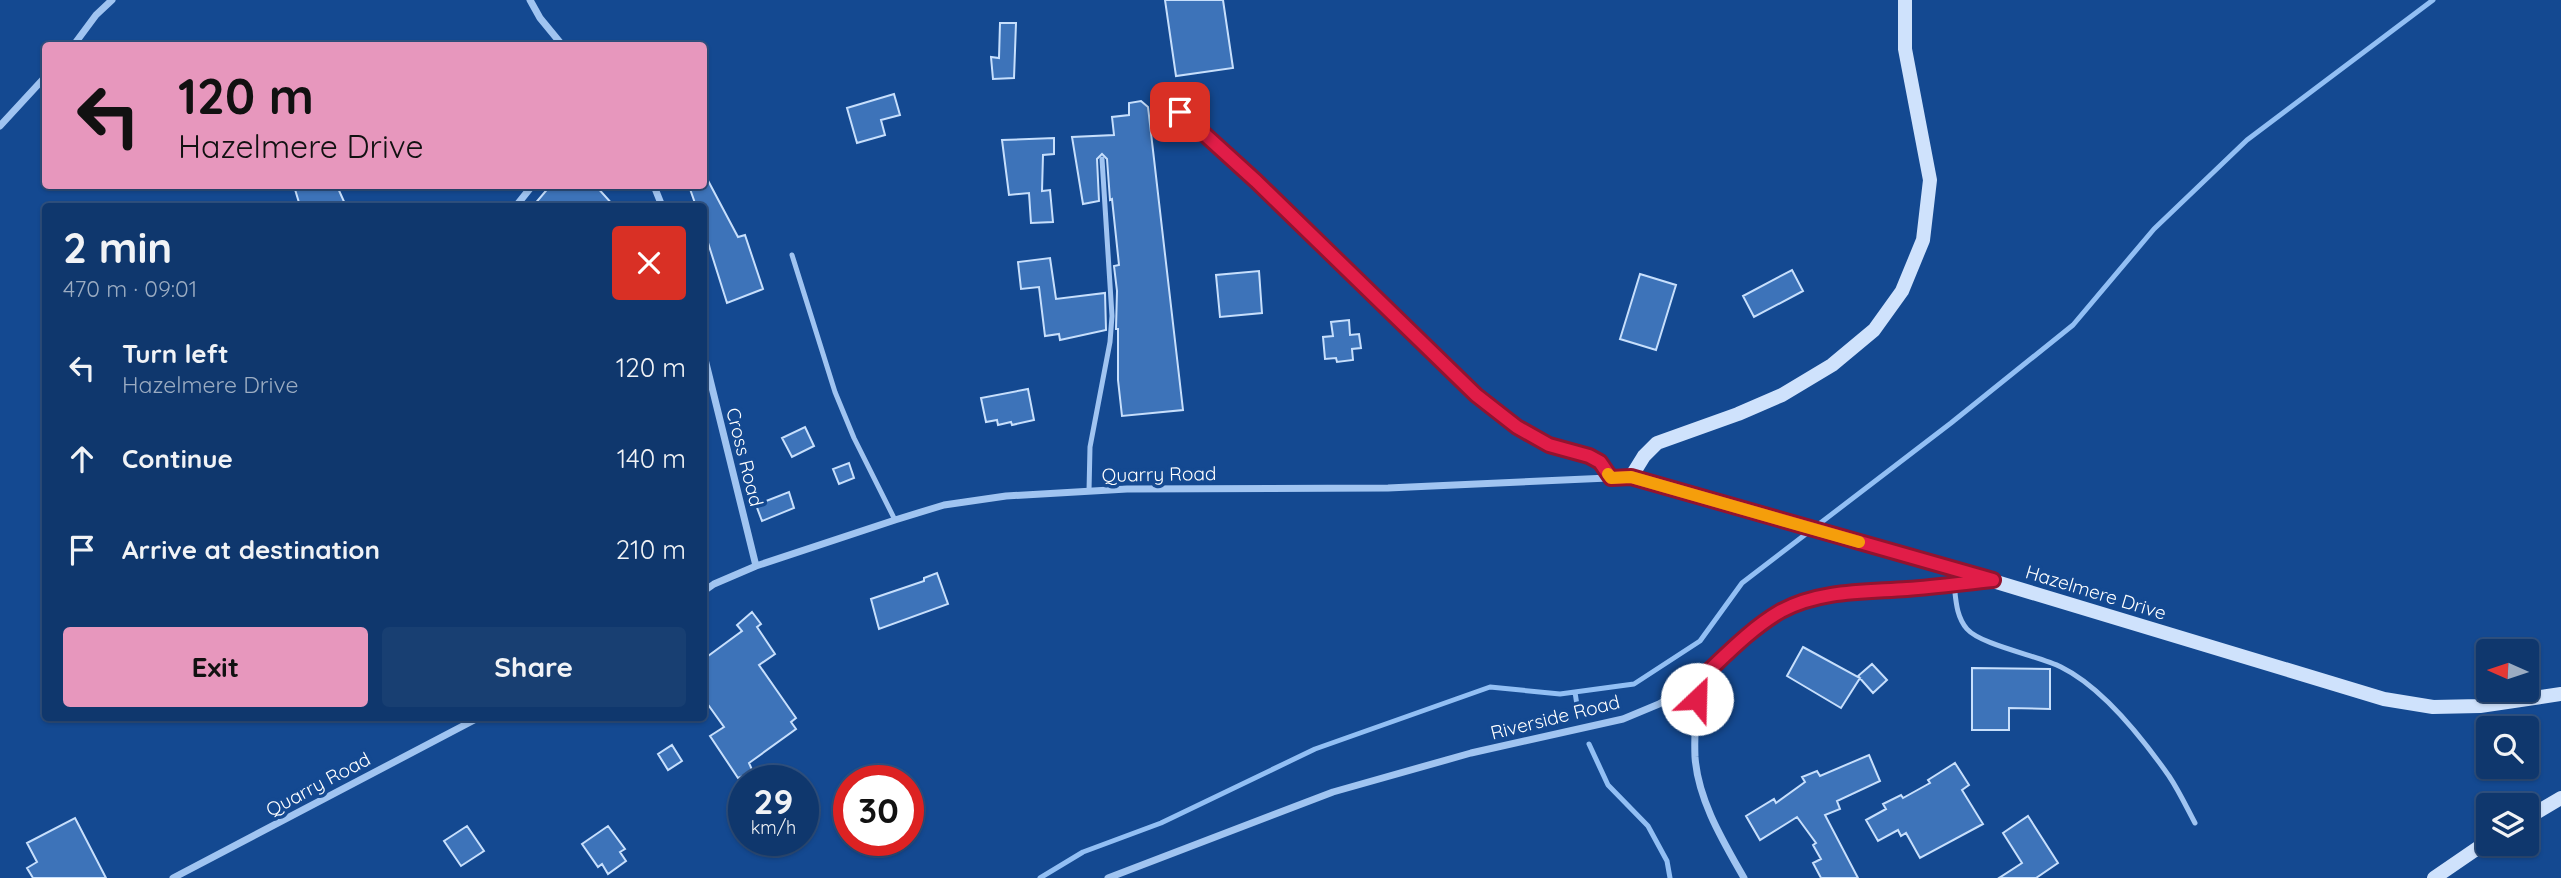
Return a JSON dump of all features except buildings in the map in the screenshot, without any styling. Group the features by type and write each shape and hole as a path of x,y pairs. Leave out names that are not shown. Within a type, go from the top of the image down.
{"street":[{"path":"77,42 96,15 112,0"},
{"path":"530,0 540,18 560,42"},
{"path":"1631,477 1644,456 1657,443 1749,409 1782,394 1832,365 1874,330 1902,291 1923,240 1930,180 1905,49 1905,0"},
{"path":"0,126 42,80"},
{"path":"518,203 530,189"},
{"name":"Cross Road","path":"707,367 756,566"},
{"name":"Quarry Road","path":"707,589 756,566 895,520 944,505 981,499 1088,491 1388,488 1631,477"},
{"name":"Hazelmere Drive","path":"1631,477 1993,580 2384,699 2433,707 2480,706 2561,694"},
{"name":"Riverside Road","path":"1108,878 1333,792 1471,753 1623,719 1659,704 1699,680 1757,626 1784,610 1818,598 1849,591 1993,580"},
{"path":"1699,680 1695,759 1701,788 1718,832 1744,878"},
{"name":"Quarry Road","path":"173,878 472,721"},
{"path":"2539,811 2561,798"},
{"path":"2434,878 2476,849"}],"lane":[{"path":"1180,112 1256,181 1476,395 1517,427 1549,445 1589,456 1600,462 1611,478"},
{"path":"1088,491 1090,447 1105,378 1112,316 1102,159"},
{"path":"792,254 835,392 854,438 895,520"},
{"path":"1954,584 1958,615 1969,632 1992,643 2062,667 2084,681 2143,743 2170,778 2195,823"}],"waterway":[{"path":"1040,878 1083,852 1161,823 1315,749 1490,687 1560,694 1634,684 1700,641 1742,583 1951,423 2073,325 2154,229 2247,140 2433,0"},
{"path":"1575,692 1578,712"},
{"path":"1589,744 1608,785 1648,826 1667,861 1670,878"}],"slow traffic":[{"path":"1608,474 1611,478 1631,477 1859,542"}],"route":[{"path":"1180,112 1256,181 1476,395 1517,427 1549,445 1589,456 1600,462 1611,478 1631,477 1993,580 1906,589 1849,591 1784,610 1757,626 1699,680 1697,699"}]}
